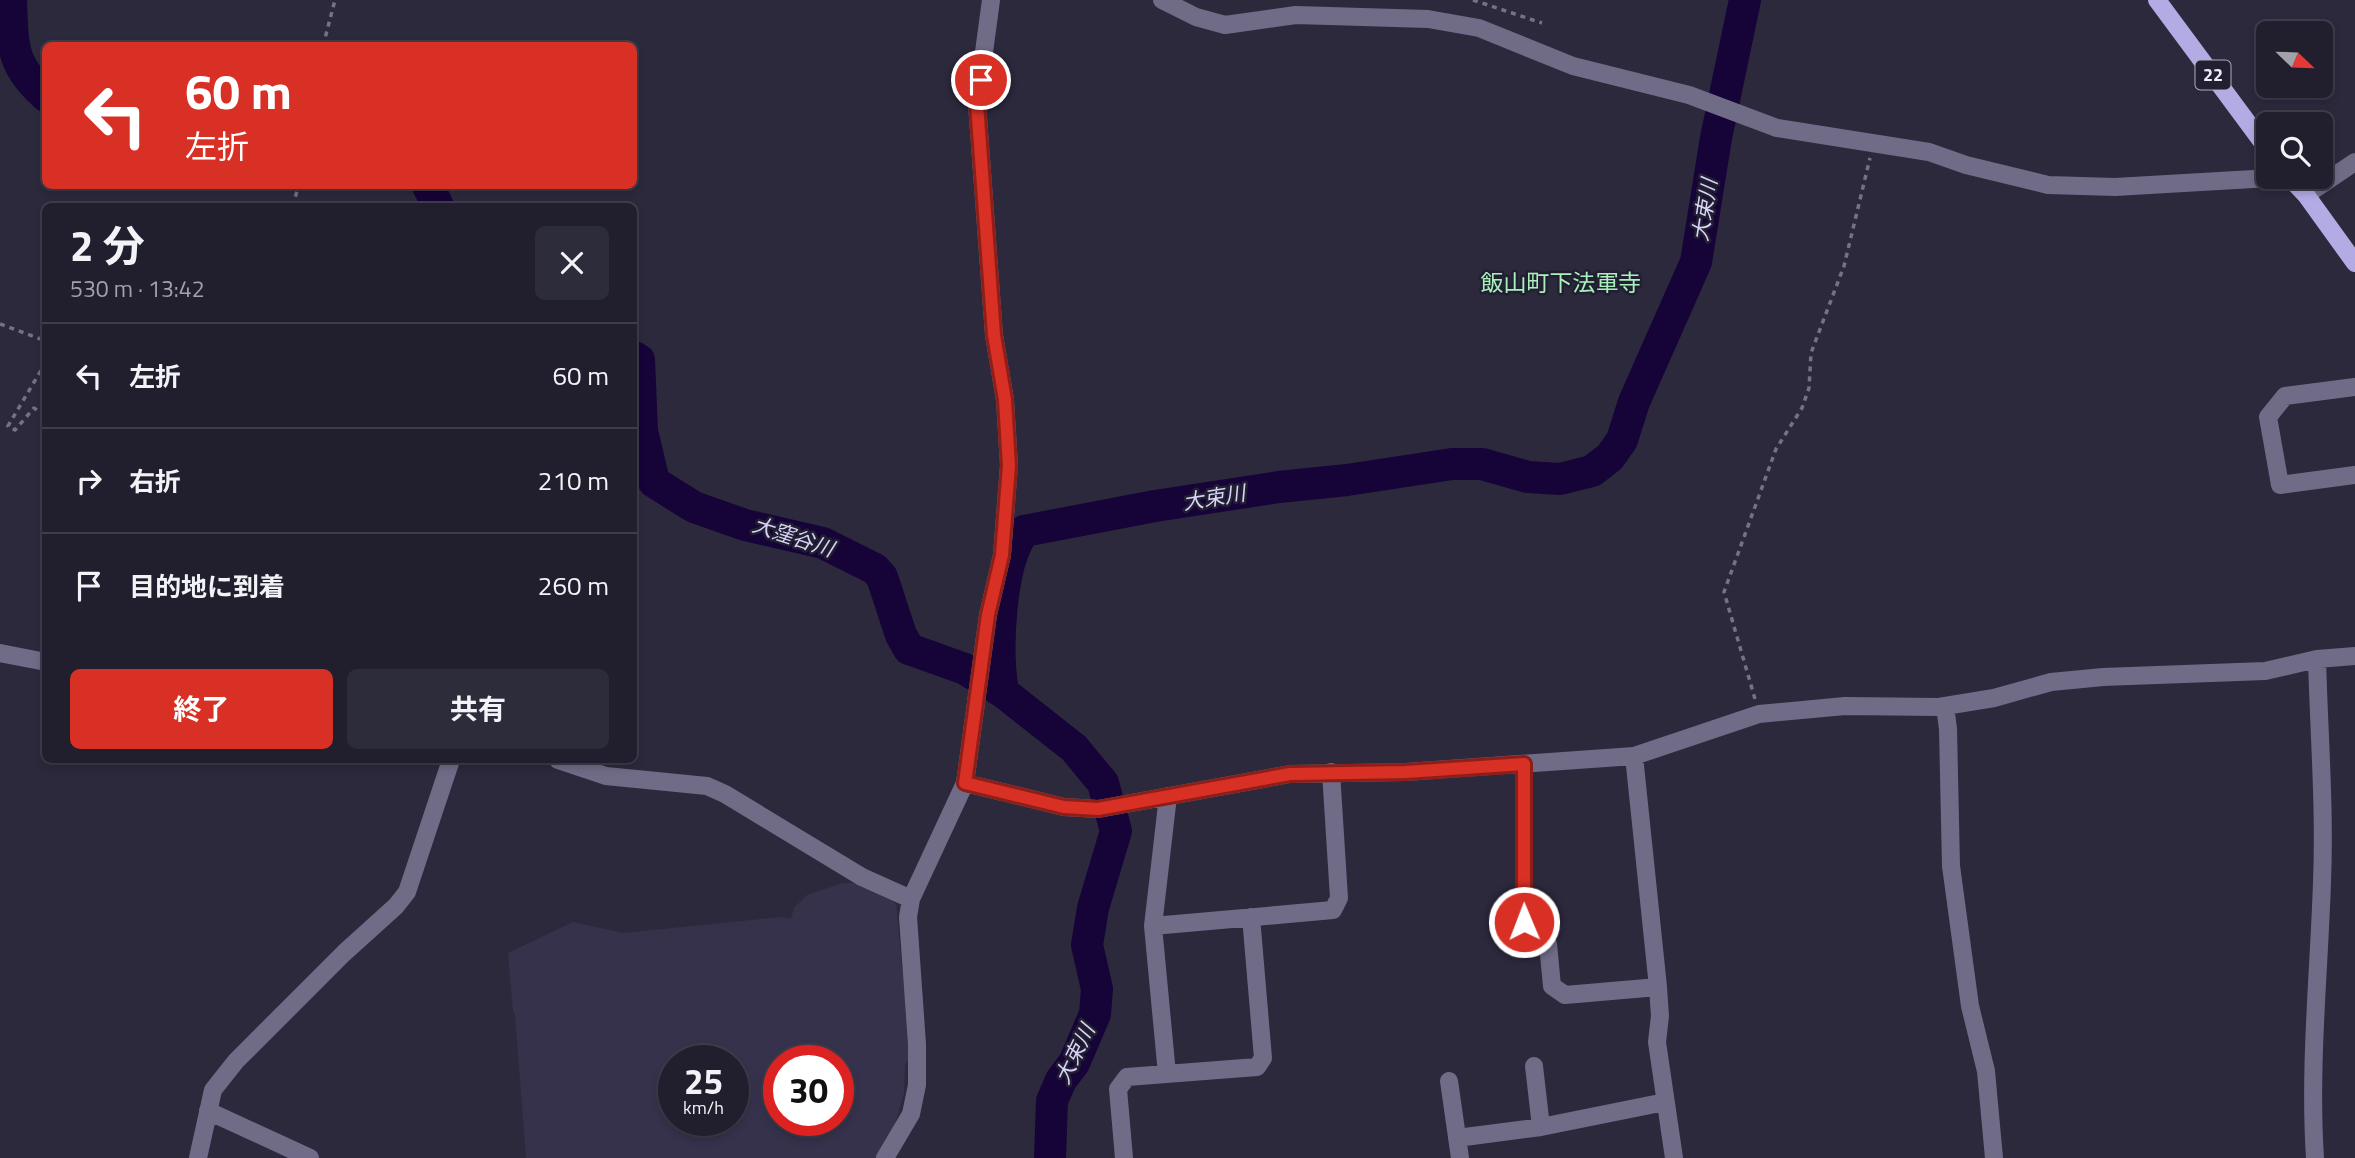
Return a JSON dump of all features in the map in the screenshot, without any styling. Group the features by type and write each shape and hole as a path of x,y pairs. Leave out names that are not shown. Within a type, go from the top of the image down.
{"main road":[{"name":"22","path":"2157,0 2256,134"},
{"path":"2300,189 2355,263"}],"street":[{"path":"885,1158 911,1114 917,1085 917,1044 908,917 911,899 965,783 988,615 1002,555 1009,466 1005,400 994,335 977,104 991,0"},
{"path":"1162,0 1196,17 1224,25 1296,15 1428,19 1479,28 1573,66 1689,95 1777,128 1929,152 1966,165 2049,186 2115,187 2256,179"},
{"path":"2306,195 2355,162"},
{"path":"2355,387 2285,396 2268,417 2280,485 2355,475"},
{"path":"0,653 42,661"},
{"path":"965,783 1064,807 1098,809 1290,774 1406,772 1634,756 1759,715 1845,706 1945,706 1994,698 2051,682 2103,677 2265,671 2316,659 2355,656"},
{"path":"2315,1158 2315,1012 2322,879 2321,761 2316,659"},
{"path":"1945,706 1948,729 1951,866 1970,1006 1986,1071 1994,1158"},
{"path":"1634,756 1658,987 1660,1016 1657,1042 1674,1158"},
{"path":"198,1158 214,1090 236,1061 344,953 396,906 407,892 450,763"},
{"path":"567,763 606,776 707,786 725,794 862,877 911,899"},
{"path":"1524,764 1524,944 1548,944 1552,986 1565,995 1658,987"},
{"path":"1153,926 1333,910 1339,898 1331,772"},
{"path":"1167,1074 1153,926 1168,796"},
{"path":"1124,1158 1118,1089 1127,1077 1256,1067 1263,1058 1251,917"},
{"path":"1534,1066 1541,1127"},
{"path":"1449,1080 1460,1158"},
{"path":"1457,1138 1541,1127 1665,1102"},
{"path":"208,1111 310,1158"}],"path":[{"path":"324,42 335,0"},
{"path":"1473,0 1542,23"},
{"path":"1759,715 1724,592 1776,449 1802,408 1809,388 1811,353 1844,265 1874,143"},
{"path":"0,324 42,340"},
{"path":"42,369 8,426 15,430 34,408 42,413"}],"shaded area":[{"path":"843,883 857,883 888,897 896,904 911,1060 905,1064 904,1093 897,1118 884,1148 876,1158 526,1158 508,953 573,922 623,933 782,917 791,919 794,908 807,895"}],"waterway":[{"name":"大窪谷川","path":"11,0 16,53 26,74 42,92"},
{"name":"大束川","path":"1003,692 1001,609 1009,564 1024,531 1155,506 1452,464 1482,464 1528,477 1560,479 1592,471 1610,457 1622,440 1634,402 1696,262 1716,138 1745,0"},
{"name":"大窪谷川","path":"430,189 436,203"},
{"name":"大窪谷川","path":"637,359 642,431 654,482 694,507 745,525 823,543 875,569 882,577 901,635 909,649 965,669 1003,692 1074,748 1103,783 1116,831 1093,908 1087,945 1097,989 1095,1014 1074,1063 1061,1080 1052,1101 1050,1158"}],"district":[{"name":"飯山町下法軍寺","path":"1561,283"}],"route":[{"path":"981,80 977,104 990,293 1005,400 1009,466 1002,555 988,615 965,783 1064,807 1098,809 1290,774 1406,772 1524,764 1524,922"}]}
